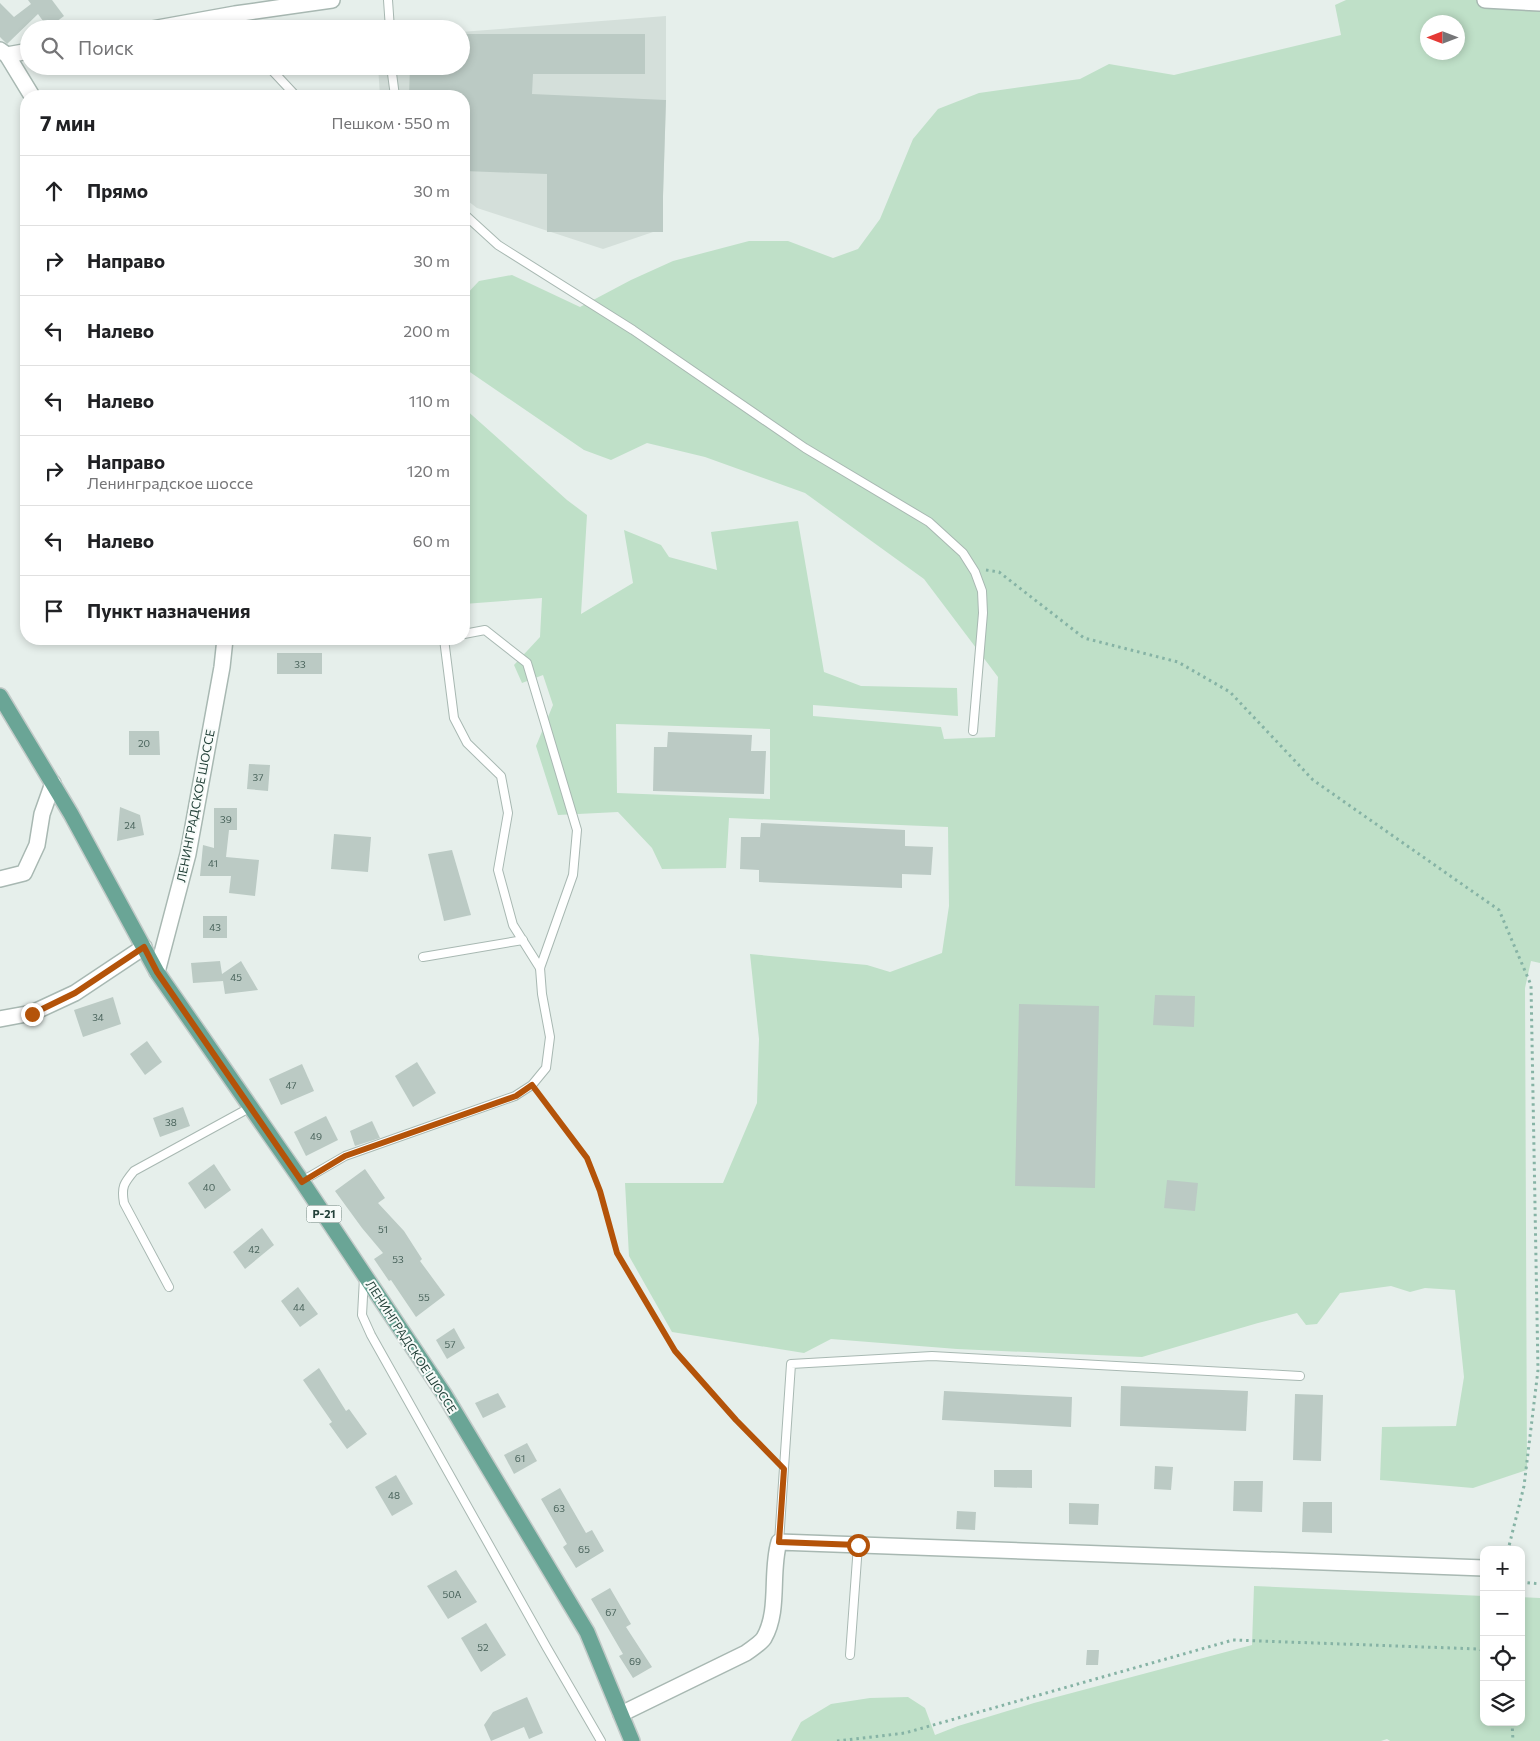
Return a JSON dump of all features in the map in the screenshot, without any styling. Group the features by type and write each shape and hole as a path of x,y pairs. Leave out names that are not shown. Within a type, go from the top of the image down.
{"main road":[{"name":"ЛЕНИНГРАДСКОЕ ШОССЕ","path":"0,696 71,814 157,972 251,1106 444,1394 587,1632 621,1714 628,1739"}],"street":[{"path":"202,20 332,0"},
{"path":"1485,0 1540,3"},
{"path":"3,52 20,51"},
{"path":"3,52 28,90"},
{"name":"ЛЕНИНГРАДСКОЕ ШОССЕ","path":"157,972 188,854 224,645"},
{"path":"0,879 24,872 37,845 42,814 53,783"},
{"path":"0,1019 32,1014 75,993 144,947"},
{"path":"621,1714 746,1654 763,1640 771,1617 776,1554 779,1542 1480,1568"}],"lane":[{"path":"388,0 389,20"},
{"path":"235,14 238,20"},
{"path":"276,75 290,90"},
{"path":"392,75 393,90"},
{"path":"470,219 498,245 633,330 805,448 929,522 963,553 982,591 983,613 973,731"},
{"path":"302,1182 345,1156 516,1096 532,1085 546,1068 550,1037 542,994 540,968 573,875 577,830 527,663 485,630 470,633"},
{"path":"445,645 454,718 467,743 501,776 508,813 498,870 513,925 540,968"},
{"path":"423,957 523,940"},
{"path":"168,1287 124,1203 122,1191 125,1181 134,1171 251,1106"},
{"path":"365,1275 362,1315 371,1335 542,1640 602,1741"},
{"path":"779,1542 791,1364 932,1356 1300,1376"},
{"path":"850,1655 858,1545"}],"path":[{"path":"971,566 999,572 1084,638 1178,662 1230,692 1313,780 1499,910 1531,985 1538,1360 1524,1486 1509,1546"},
{"path":"532,1085 587,1158 600,1191 617,1253 675,1351 736,1420 784,1469"},
{"path":"1525,1582 1540,1584"},
{"path":"837,1741 905,1733 1233,1640 1480,1649"},
{"path":"1512,1726 1513,1741"}],"shaded area":[{"path":"666,16 663,196 659,230 603,249 477,208 470,203 470,90 380,90 379,75 470,75 470,31"}],"green space":[{"path":"1346,0 1540,0 1540,963 1531,961 1525,988 1527,1470 1473,1488 1380,1480 1382,1427 1456,1426 1464,1377 1455,1290 1425,1288 1410,1292 1391,1286 1340,1293 1317,1324 1306,1325 1297,1313 1142,1357 957,1349 831,1339 804,1353 672,1332 629,1256 625,1183 723,1183 757,1103 759,1039 750,954 867,965 890,972 942,953 949,906 948,827 729,818 726,868 662,869 652,848 618,812 558,815 536,746 553,705 543,675 522,683 514,665 540,637 542,598 470,604 470,413 567,500 587,515 581,614 633,583 624,530 661,545 669,557 717,570 711,532 798,521 824,672 861,686 957,688 958,716 813,705 813,716 941,727 944,739 995,737 998,677 924,579 805,493 705,457 647,443 611,460 584,450 470,372 470,291 479,281 512,275 580,307 631,280 673,261 749,241 788,241 833,258 858,249 880,219 913,139 938,109 979,93 1080,79 1109,64 1174,75 1341,35 1335,5","holes":["616,724 770,729 770,799 617,793"]},
{"path":"1254,1586 1480,1596 1480,1726 1525,1726 1525,1597 1540,1598 1540,1741 1390,1741 1387,1739 1381,1741 791,1741 801,1722 831,1704 870,1698 908,1697 925,1708 935,1735 1034,1703 1252,1645"}],"building":[{"path":"28,0 52,0 64,16 59,20 42,20 38,14 32,20 20,20 20,31 7,44 0,37 0,3 14,17 31,4"},
{"path":"470,34 645,34 645,74 533,74 532,94 666,100 663,232 547,232 547,174 470,171 470,90 409,90 410,75 470,75"},
{"path":"277,653 322,653 322,674 277,674"},
{"path":"129,731 159,731 160,755 129,755"},
{"path":"668,732 752,735 751,751 766,751 764,794 653,791 654,747 667,747"},
{"path":"249,764 270,765 268,791 247,789"},
{"path":"120,807 140,815 144,835 117,841"},
{"path":"214,808 237,808 237,830 229,830 226,857 259,860 255,896 229,893 231,876 200,876 203,845 214,848"},
{"path":"761,823 905,830 905,846 933,847 931,875 902,874 902,888 759,882 759,870 740,869 741,837 760,837"},
{"path":"334,834 371,837 368,872 331,869"},
{"path":"452,850 471,915 444,921 428,854"},
{"path":"203,916 227,916 227,938 203,938"},
{"path":"220,961 222,974 241,961 258,990 225,994 223,981 193,983 191,963"},
{"path":"1155,995 1195,996 1194,1027 1153,1025"},
{"path":"113,997 121,1024 83,1037 74,1010"},
{"path":"1019,1004 1099,1006 1095,1188 1015,1186"},
{"path":"147,1041 162,1062 145,1075 130,1054"},
{"path":"417,1062 436,1093 413,1107 395,1076"},
{"path":"302,1064 314,1091 281,1105 269,1079"},
{"path":"183,1107 190,1126 160,1137 153,1118"},
{"path":"326,1116 338,1140 306,1156 294,1132"},
{"path":"372,1121 380,1138 355,1146 350,1131"},
{"path":"214,1164 231,1190 205,1209 188,1183"},
{"path":"365,1169 385,1198 378,1203 404,1231 422,1259 420,1261 445,1295 416,1317 374,1259 383,1253 335,1191"},
{"path":"1167,1180 1198,1183 1195,1211 1164,1208"},
{"path":"262,1228 274,1245 245,1269 233,1252"},
{"path":"298,1287 318,1314 300,1327 281,1301"},
{"path":"454,1328 465,1348 447,1359 436,1340"},
{"path":"319,1368 346,1411 349,1409 367,1434 347,1449 329,1424 332,1422 303,1380"},
{"path":"1121,1386 1248,1391 1246,1431 1120,1426"},
{"path":"944,1391 1072,1397 1071,1427 942,1420"},
{"path":"498,1393 506,1407 483,1418 475,1403"},
{"path":"1295,1394 1323,1395 1321,1461 1293,1460"},
{"path":"527,1443 537,1461 514,1474 504,1455"},
{"path":"1155,1466 1173,1467 1171,1490 1154,1489"},
{"path":"994,1470 1032,1470 1032,1488 994,1487"},
{"path":"396,1475 413,1504 392,1516 375,1487"},
{"path":"1234,1481 1263,1481 1262,1512 1233,1511"},
{"path":"560,1488 586,1533 592,1530 604,1551 576,1568 563,1547 567,1544 541,1499"},
{"path":"1303,1502 1332,1502 1332,1533 1302,1532"},
{"path":"1069,1503 1099,1504 1098,1525 1069,1524"},
{"path":"957,1511 976,1512 975,1530 956,1529"},
{"path":"456,1570 477,1602 448,1619 427,1586"},
{"path":"610,1588 631,1624 626,1627 652,1667 633,1678 619,1656 623,1654 591,1599"},
{"path":"486,1623 506,1655 481,1672 461,1638"},
{"path":"1087,1650 1099,1650 1098,1665 1086,1665"},
{"path":"527,1697 543,1733 529,1739 524,1727 491,1741 484,1725 493,1712"}],"route":[{"path":"32,1014 75,993 144,947 157,972 302,1182 345,1156 516,1096 532,1085 587,1158 600,1191 617,1253 675,1351 736,1420 784,1469 779,1542 858,1545"}]}
